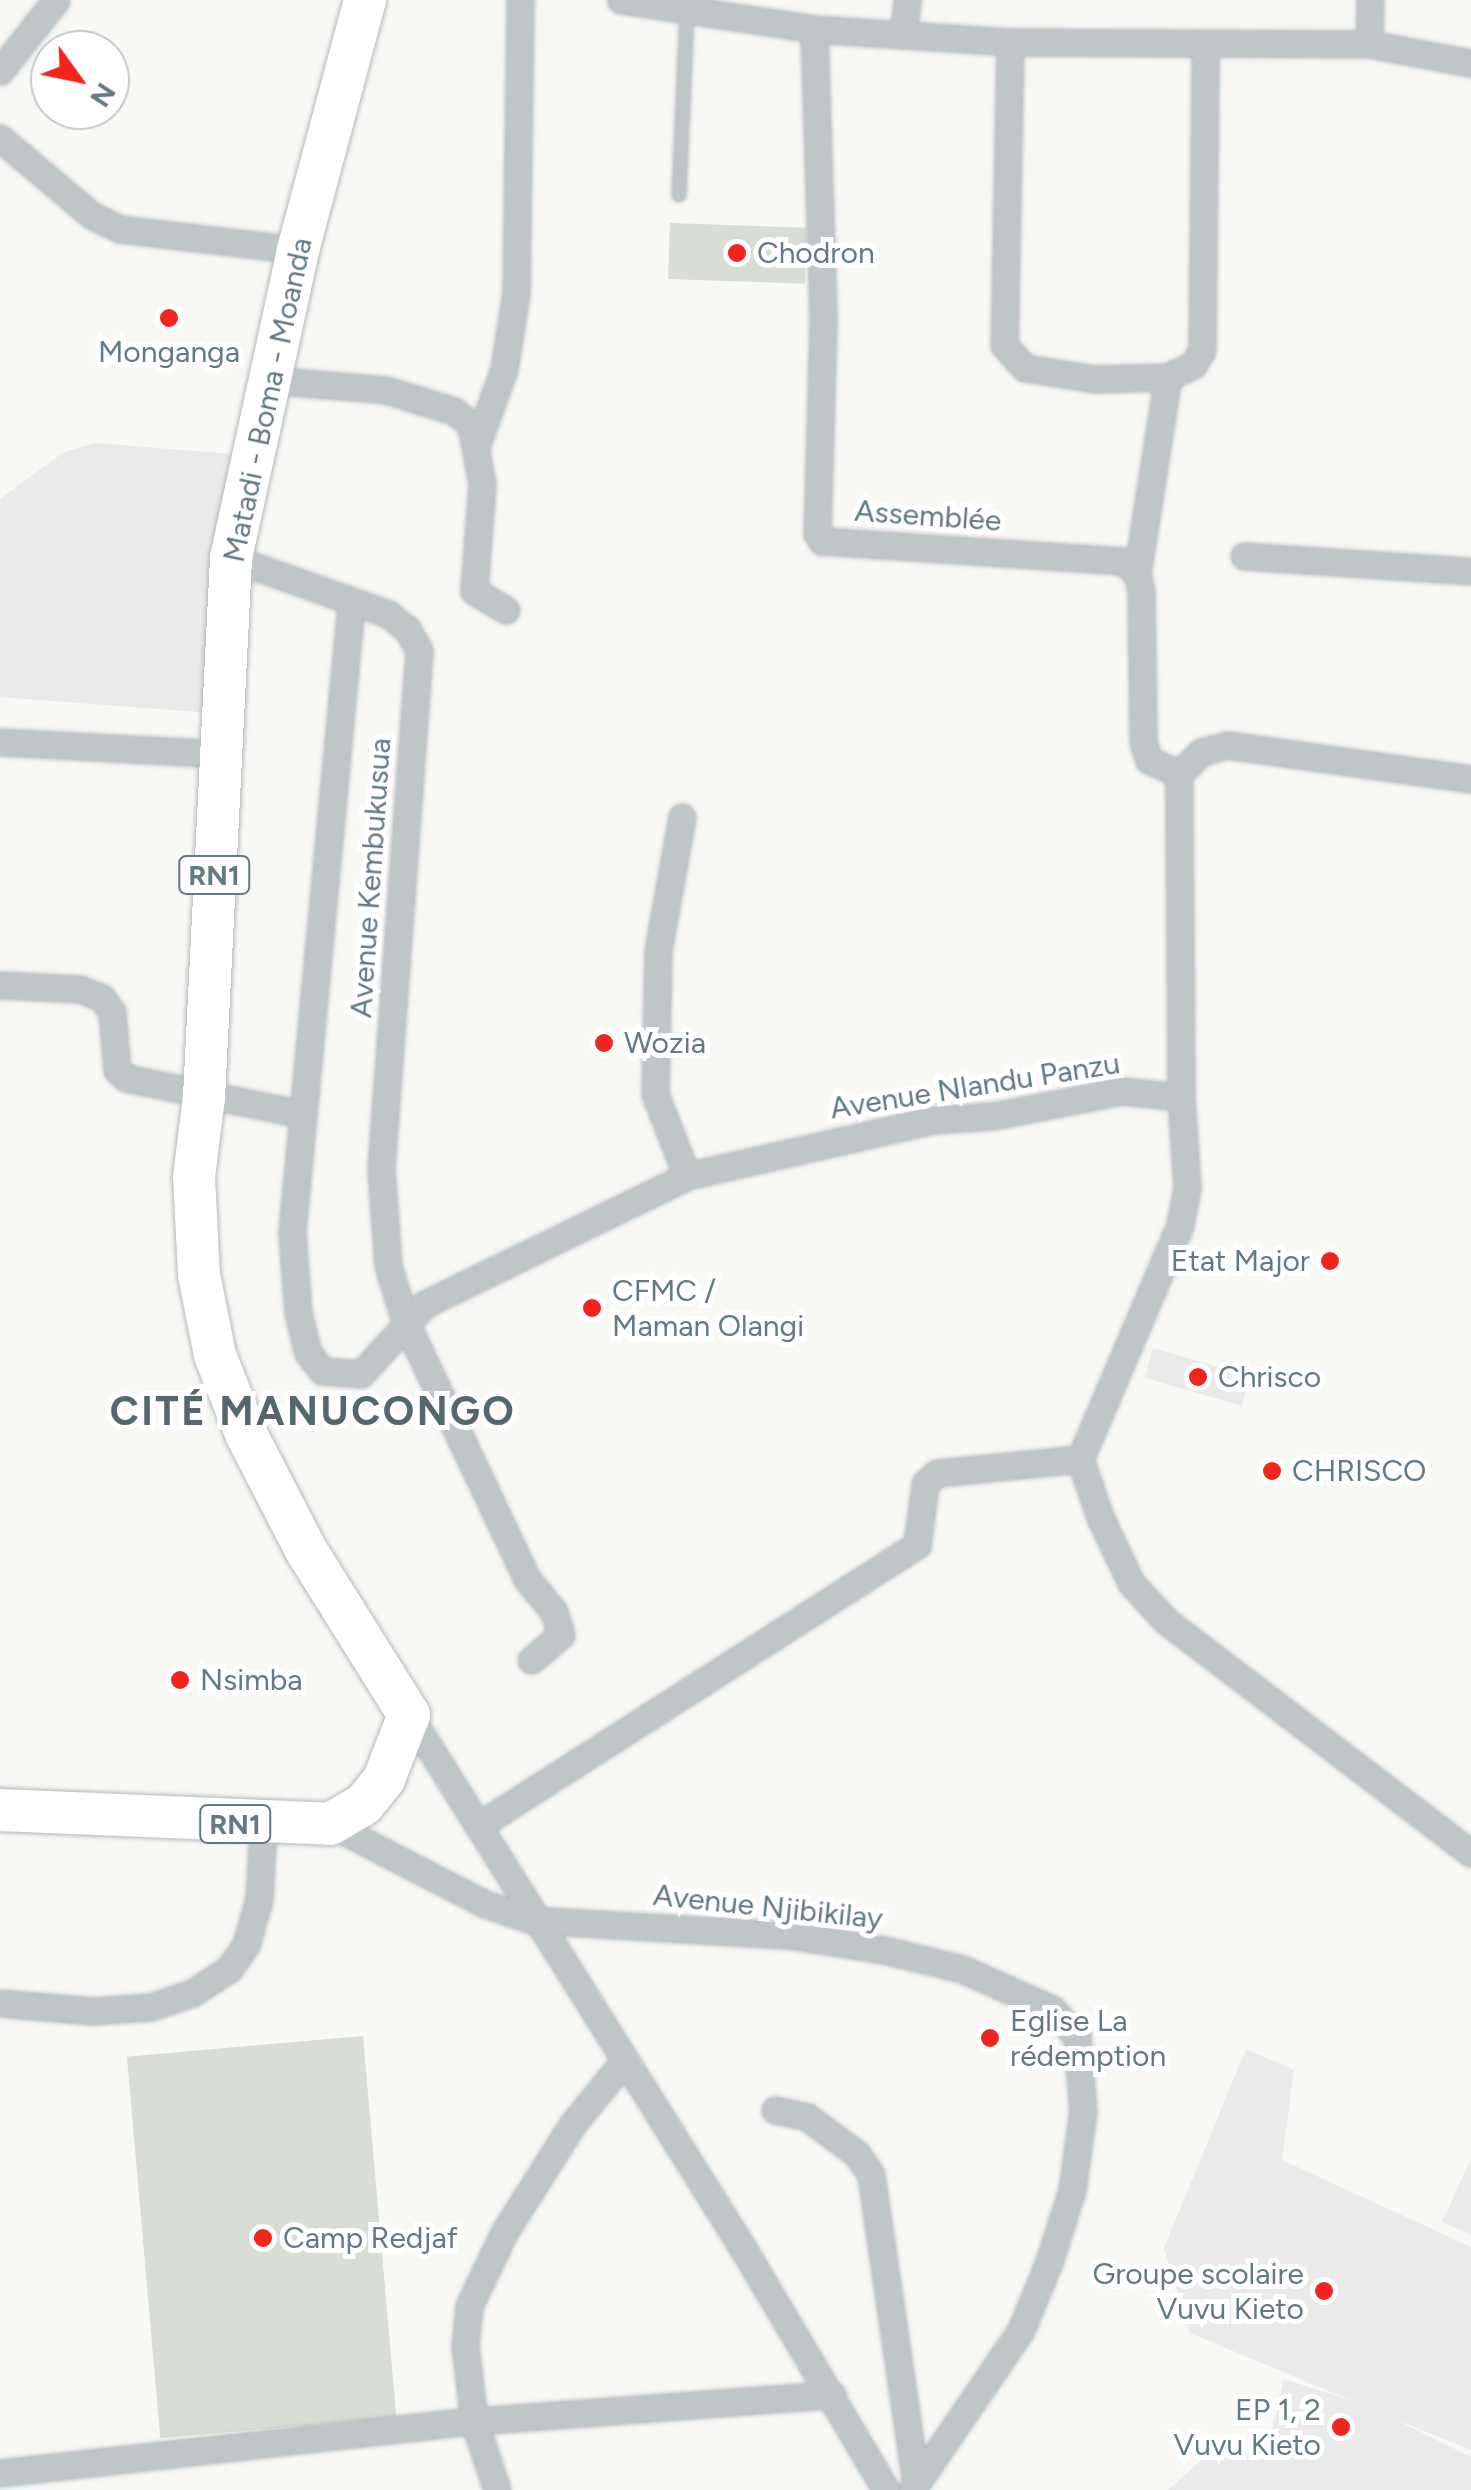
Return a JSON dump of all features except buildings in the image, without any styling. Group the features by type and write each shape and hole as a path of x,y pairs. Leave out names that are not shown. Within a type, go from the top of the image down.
{"highway":[{"name":"Matadi - Boma - Moanda","path":"365,0 298,250 231,558 204,1097 194,1177 199,1275 215,1355 246,1436 307,1552 409,1714"},
{"path":"330,1824 364,1804 384,1779 409,1714"},
{"name":"RN1","path":"0,1810 263,1826 330,1824"}],"street":[{"path":"0,71 56,0"},
{"path":"477,444 504,369 516,293 520,0"},
{"path":"621,0 814,28 1010,42 1369,44 1471,63"},
{"path":"903,34 907,0"},
{"path":"1369,44 1370,0"},
{"name":"Assemblée","path":"814,28 823,322 817,534 822,540 1123,561 1137,574"},
{"path":"1010,42 1004,345 1025,368 1049,376 1168,378 1193,365 1202,350 1206,44"},
{"path":"0,138 92,215 120,229 298,250"},
{"path":"1168,378 1137,574 1143,742 1149,760 1179,774"},
{"path":"268,380 386,390 424,401 471,425 482,484 474,591 506,610"},
{"path":"1244,556 1471,571"},
{"name":"Avenue Kembukusua","path":"231,558 350,604 388,614 408,630 419,650 381,1168 388,1266 406,1323 528,1579 554,1612 561,1635 531,1660"},
{"path":"0,984 80,988 102,998 112,1012 117,1070 204,1097 301,1114 350,604"},
{"path":"0,742 220,754"},
{"path":"1471,779 1227,746 1202,752 1179,774 1181,1097 1187,1188 1180,1225 1080,1459 1131,1583 1166,1621 1471,1854"},
{"path":"682,817 658,951 655,1094 687,1176"},
{"name":"Avenue Nlandu Panzu","path":"301,1114 292,1232 298,1314 308,1353 322,1371 361,1374 406,1323 453,1288 687,1176 933,1120 992,1116 1122,1091 1181,1097"},
{"path":"481,1824 917,1545 925,1484 937,1474 1080,1459"},
{"path":"409,1714 481,1824 532,1920 832,2395 886,2490"},
{"name":"Avenue Njibikilay","path":"330,1824 485,1904 532,1920 788,1936 884,1950 962,1969 1052,2009 1077,2036 1084,2111 1072,2190 1050,2262 1020,2330 914,2487"},
{"path":"0,2002 92,2011 151,2007 192,1993 229,1970 246,1945 260,1899 263,1826"},
{"path":"497,2490 474,2421 465,2346 469,2306 505,2231 562,2140 623,2062"},
{"path":"775,2110 807,2117 857,2154 872,2175 914,2487"},
{"path":"0,2473 474,2421 832,2395"}],"lane":[{"path":"679,195 687,10"}],"shaded area":[{"name":"Chodron","path":"670,223 807,228 805,284 668,279"},
{"path":"95,443 232,454 211,713 0,697 0,499 64,452"},
{"name":"Chrisco","path":"1153,1348 1250,1376 1242,1406 1144,1378"},
{"name":"Camp Redjaf","path":"363,2036 396,2418 160,2438 127,2057"},
{"name":"Groupe scolaire Vuvu Kieto","path":"1246,2049 1294,2070 1282,2160 1471,2247 1471,2450 1392,2418 1471,2457 1471,2490 1168,2490 1219,2445 1265,2459 1284,2379 1355,2402 1190,2333 1164,2248"},
{"path":"1471,2159 1471,2235 1442,2222"}],"place":[{"name":"Chodron","path":"737,253"},
{"name":"Monganga","path":"169,318"},
{"name":"Wozia","path":"604,1043"},
{"name":"Etat Major","path":"1330,1261"},
{"name":"CFMC / Maman Olangi","path":"592,1308"},
{"name":"Chrisco","path":"1198,1377"},
{"name":"CHRISCO","path":"1272,1471"},
{"name":"Nsimba","path":"180,1680"},
{"name":"Eglise La rédemption","path":"990,2038"},
{"name":"Camp Redjaf","path":"263,2238"},
{"name":"Groupe scolaire Vuvu Kieto","path":"1324,2291"},
{"name":"EP 1, 2 Vuvu Kieto","path":"1341,2427"}],"district":[{"name":"CITÉ MANUCONGO","path":"313,1411"}]}
